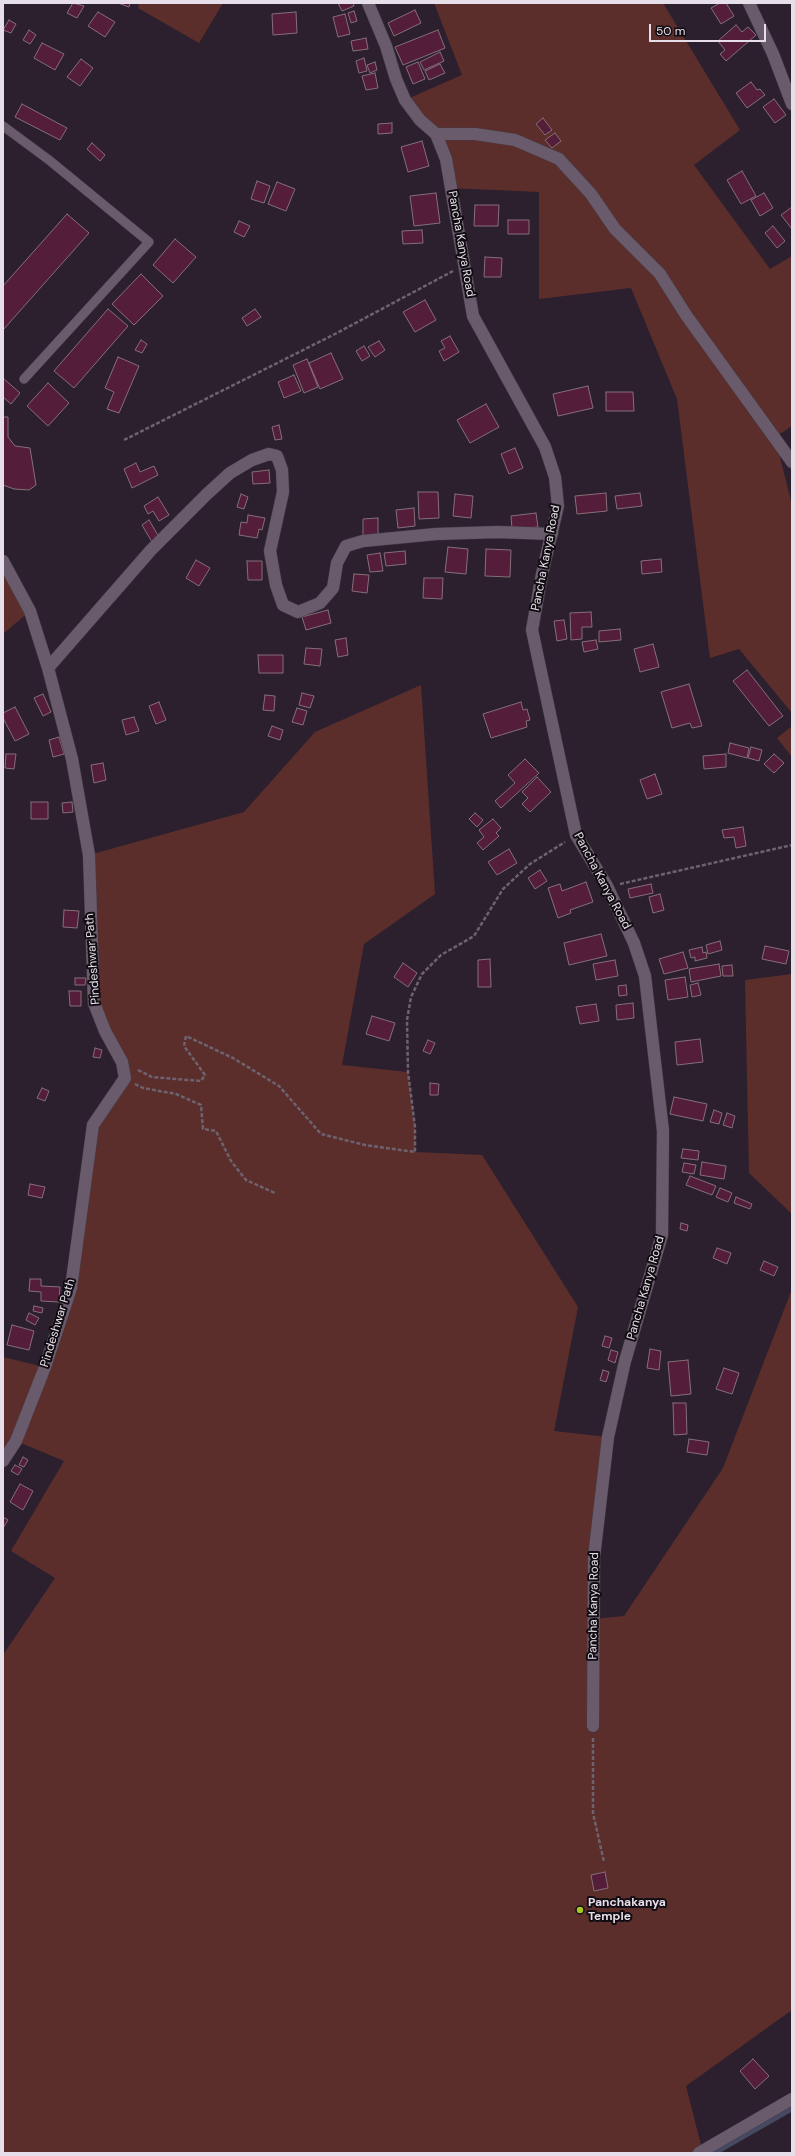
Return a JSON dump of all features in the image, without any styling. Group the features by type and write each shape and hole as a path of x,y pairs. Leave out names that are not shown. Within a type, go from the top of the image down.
{"street":[{"name":"Pancha Kanya Road","path":"368,3 386,46 396,79 405,100 420,120 436,134 446,159 473,316 545,447 555,477 558,506 532,630 541,679 576,835 607,886 634,943 645,976 663,1131 662,1235 625,1361 608,1437 594,1557 593,1726"},
{"path":"749,3 773,54 792,104"},
{"path":"436,134 475,134 516,140 559,160 591,194 615,229 660,274 686,315 792,462"},
{"path":"48,668 151,550 207,494 230,473 252,460 269,454 277,456 282,470 283,492 270,551 276,585 283,605 298,612 320,603 333,588 337,563 346,546 363,541 436,534 498,532 552,534"},
{"name":"Pindeshwar Path","path":"3,561 30,611 48,668 72,760 89,856 94,1003 105,1031 122,1062 125,1078 93,1125 71,1288 45,1367 16,1441 3,1461"},
{"path":"699,2153 792,2099"}],"lane":[{"path":"3,126 49,160 149,242 24,379"}],"path":[{"path":"124,440 335,334 464,265"},
{"path":"122,1062 152,1077 201,1081 205,1075 184,1046 186,1036 233,1058 278,1086 321,1134 365,1145 415,1152 415,1127 408,1072 407,1020 411,997 422,974 441,955 474,936 503,889 530,864 576,835"},
{"path":"607,886 792,845"},
{"path":"125,1078 143,1088 176,1094 201,1105 203,1129 216,1131 231,1161 246,1180 275,1193"},
{"path":"593,1726 592,1813 604,1862"}],"shaded area":[{"path":"139,3 223,3 199,43 138,8"},
{"path":"434,3 663,3 740,130 694,165 770,269 792,256 792,426 775,437 792,505 792,713 739,649 710,658 677,399 631,288 539,299 539,192 451,188 446,159 405,100 462,75"},
{"path":"3,561 30,611 3,634"},
{"path":"421,685 435,894 364,944 342,1065 408,1072 415,1127 415,1152 482,1155 578,1307 554,1431 608,1437 594,1619 624,1616 723,1468 792,1289 792,2010 686,2086 703,2153 3,2153 3,1655 55,1578 11,1551 64,1461 16,1441 3,1461 3,1357 44,1367 71,1288 93,1125 125,1078 94,1003 89,855 244,812 315,732"},
{"path":"792,726 792,757 777,738"},
{"path":"792,974 792,1214 749,1173 745,980"}],"building":[{"path":"73,3 84,6 77,18 67,13"},
{"path":"118,3 130,3 129,7"},
{"path":"338,3 353,3 354,6 342,11"},
{"path":"720,3 726,3 734,16 721,24 711,8"},
{"path":"415,10 421,23 394,36 388,23"},
{"path":"354,11 357,21 351,23 348,13"},
{"path":"98,12 115,22 105,37 88,26"},
{"path":"296,12 297,33 273,35 272,14"},
{"path":"345,14 350,34 338,37 333,17"},
{"path":"9,20 16,24 11,33 3,30"},
{"path":"736,25 742,32 748,27 756,35 726,61 720,54 725,50 718,41"},
{"path":"29,30 36,35 30,44 23,40"},
{"path":"438,30 445,48 403,65 395,47"},
{"path":"366,38 368,49 353,51 351,41"},
{"path":"42,43 64,54 55,70 34,58"},
{"path":"440,52 444,61 424,70 420,62"},
{"path":"364,58 367,71 359,73 356,61"},
{"path":"81,59 93,68 80,86 67,77"},
{"path":"375,62 377,70 370,73 367,65"},
{"path":"418,62 425,79 413,84 406,67"},
{"path":"440,64 445,73 429,80 425,71"},
{"path":"375,73 378,88 366,90 362,76"},
{"path":"751,82 757,90 760,89 765,95 747,108 736,93"},
{"path":"774,99 786,115 775,123 763,107"},
{"path":"22,104 67,128 60,140 15,117"},
{"path":"543,118 552,130 545,135 536,124"},
{"path":"392,123 392,133 378,134 378,124"},
{"path":"555,133 561,141 552,148 545,140"},
{"path":"422,141 429,166 408,172 401,147"},
{"path":"92,143 105,155 100,161 87,149"},
{"path":"742,171 756,196 741,204 727,180"},
{"path":"257,181 270,186 264,203 251,199"},
{"path":"277,182 295,189 286,211 268,204"},
{"path":"436,193 440,223 414,226 410,196"},
{"path":"764,193 773,208 760,216 751,200"},
{"path":"475,205 499,205 498,226 474,226"},
{"path":"792,207 792,229 781,215"},
{"path":"67,214 89,233 3,330 3,286"},
{"path":"508,220 529,220 529,234 508,234"},
{"path":"239,221 250,226 244,237 234,232"},
{"path":"773,226 785,241 777,248 765,233"},
{"path":"422,230 423,243 403,244 402,231"},
{"path":"175,239 196,257 173,283 153,265"},
{"path":"485,257 502,258 501,277 484,277"},
{"path":"141,274 163,296 134,325 112,304"},
{"path":"425,300 436,320 415,332 403,312"},
{"path":"108,309 128,326 74,388 54,371"},
{"path":"255,309 261,317 247,326 242,318"},
{"path":"450,336 459,352 444,361 439,351 445,348 441,341"},
{"path":"141,340 147,344 142,353 135,350"},
{"path":"379,341 385,350 375,357 368,347"},
{"path":"364,346 370,356 362,361 356,351"},
{"path":"331,353 343,379 320,389 309,363"},
{"path":"118,357 139,366 119,413 107,409 114,392 105,388"},
{"path":"307,359 318,387 304,393 293,365"},
{"path":"294,375 301,391 284,398 278,382"},
{"path":"3,378 20,393 11,404 3,397"},
{"path":"48,383 69,403 48,426 27,406"},
{"path":"588,386 593,408 558,416 553,394"},
{"path":"606,392 633,392 634,411 606,411"},
{"path":"486,404 499,427 470,443 457,420"},
{"path":"3,417 8,417 8,437 15,446 30,448 36,485 29,490 14,489 3,485"},
{"path":"279,425 282,439 275,440 272,427"},
{"path":"515,448 523,468 509,474 501,454"},
{"path":"136,463 140,472 154,466 158,475 132,488 124,469"},
{"path":"269,470 270,483 253,484 252,472"},
{"path":"418,492 438,492 439,518 419,519"},
{"path":"606,493 607,511 577,514 575,496"},
{"path":"640,493 642,506 617,509 615,496"},
{"path":"241,494 248,497 244,509 237,507"},
{"path":"455,494 473,496 471,518 453,516"},
{"path":"158,497 169,515 159,521 153,511 148,514 144,506"},
{"path":"414,508 415,526 398,528 396,510"},
{"path":"536,513 538,527 512,529 511,516"},
{"path":"248,515 265,518 262,530 259,529 257,538 239,535 241,522 247,523"},
{"path":"378,518 378,536 363,536 363,519"},
{"path":"149,520 159,537 152,542 142,525"},
{"path":"448,547 468,549 466,574 445,572"},
{"path":"486,549 511,550 510,577 485,576"},
{"path":"405,551 406,564 386,566 384,553"},
{"path":"380,553 383,571 370,572 367,555"},
{"path":"661,559 662,572 642,574 641,561"},
{"path":"196,560 210,568 199,586 186,578"},
{"path":"247,561 262,561 262,580 248,580"},
{"path":"354,574 369,575 367,593 352,591"},
{"path":"424,578 443,578 442,599 423,598"},
{"path":"328,610 331,623 306,630 302,617"},
{"path":"591,612 592,627 582,627 582,639 571,640 570,613"},
{"path":"564,620 567,639 557,641 554,621"},
{"path":"620,629 621,640 599,642 599,631"},
{"path":"346,638 348,655 338,657 335,640"},
{"path":"596,640 598,649 584,652 582,642"},
{"path":"653,644 659,667 640,672 634,649"},
{"path":"306,648 322,649 320,666 304,664"},
{"path":"258,655 283,655 283,673 259,673"},
{"path":"747,670 783,716 769,726 733,681"},
{"path":"689,684 702,726 692,728 690,723 672,728 661,692"},
{"path":"302,693 314,696 310,708 299,705"},
{"path":"43,694 51,712 43,716 34,698"},
{"path":"265,695 275,696 274,711 263,710"},
{"path":"159,702 166,720 156,724 149,706"},
{"path":"521,702 523,710 527,709 530,720 526,721 527,727 491,738 483,714"},
{"path":"15,707 29,734 15,741 3,718 3,713"},
{"path":"297,708 307,711 303,725 292,722"},
{"path":"134,717 139,731 126,735 122,720"},
{"path":"272,726 283,730 280,740 268,736"},
{"path":"59,737 64,754 53,757 49,740"},
{"path":"730,743 749,748 747,758 728,753"},
{"path":"751,747 762,750 759,761 748,758"},
{"path":"6,754 16,754 14,769 5,768"},
{"path":"726,754 726,767 704,769 703,756"},
{"path":"774,754 784,763 774,773 764,764"},
{"path":"525,759 539,773 501,808 495,801 515,783 508,775"},
{"path":"103,763 106,780 94,783 91,765"},
{"path":"655,774 662,794 647,799 640,780"},
{"path":"537,777 551,792 530,812 522,804 528,798 522,792"},
{"path":"31,802 48,802 48,819 31,819"},
{"path":"72,802 73,812 63,813 62,803"},
{"path":"475,813 483,820 477,827 469,819"},
{"path":"493,819 501,828 496,833 499,836 483,850 477,843 484,837 479,830"},
{"path":"743,827 746,846 736,848 734,837 724,838 722,830"},
{"path":"509,849 517,863 497,875 488,862"},
{"path":"540,870 547,881 535,889 528,878"},
{"path":"586,882 593,902 570,910 571,913 558,918 548,888 560,884 562,891"},
{"path":"651,884 653,893 630,898 628,889"},
{"path":"660,894 664,910 653,913 649,897"},
{"path":"64,910 79,911 77,928 63,927"},
{"path":"601,934 607,956 569,965 564,943"},
{"path":"720,941 722,950 708,954 706,945"},
{"path":"765,946 789,951 786,964 762,959"},
{"path":"702,947 703,953 706,952 707,958 695,961 695,957 691,958 689,950"},
{"path":"683,952 688,968 664,974 659,959"},
{"path":"490,959 491,987 478,987 478,960"},
{"path":"615,960 618,976 596,980 593,964"},
{"path":"403,963 417,973 408,987 394,977"},
{"path":"719,964 721,976 691,982 689,969"},
{"path":"732,965 733,976 723,976 722,966"},
{"path":"685,977 688,997 668,1000 665,980"},
{"path":"75,978 86,978 85,985 75,985"},
{"path":"698,983 701,995 692,997 690,985"},
{"path":"626,985 627,995 619,996 618,986"},
{"path":"69,991 81,991 81,1006 70,1006"},
{"path":"633,1003 634,1018 617,1020 616,1005"},
{"path":"596,1004 599,1021 580,1024 576,1007"},
{"path":"372,1016 395,1023 389,1041 366,1034"},
{"path":"700,1039 703,1062 677,1065 675,1042"},
{"path":"428,1040 435,1043 430,1054 423,1051"},
{"path":"95,1048 102,1050 100,1058 93,1057"},
{"path":"430,1083 439,1084 438,1095 430,1095"},
{"path":"42,1088 49,1091 45,1101 37,1098"},
{"path":"674,1097 707,1104 703,1121 670,1114"},
{"path":"714,1110 722,1113 719,1124 710,1122"},
{"path":"727,1113 735,1116 732,1128 723,1125"},
{"path":"683,1149 699,1151 698,1160 681,1158"},
{"path":"702,1162 726,1166 724,1179 700,1175"},
{"path":"684,1163 696,1165 694,1174 682,1172"},
{"path":"690,1176 716,1186 712,1195 686,1185"},
{"path":"30,1184 45,1187 42,1198 28,1195"},
{"path":"720,1188 732,1193 728,1202 716,1197"},
{"path":"736,1197 752,1204 750,1209 734,1203"},
{"path":"681,1223 688,1225 687,1231 680,1229"},
{"path":"717,1248 731,1253 727,1264 713,1258"},
{"path":"764,1261 778,1267 774,1276 760,1270"},
{"path":"30,1279 41,1279 41,1286 60,1287 59,1302 41,1301 41,1292 29,1291"},
{"path":"34,1306 43,1308 42,1313 33,1311"},
{"path":"29,1313 39,1318 35,1325 26,1320"},
{"path":"12,1325 34,1331 29,1350 7,1345"},
{"path":"605,1336 612,1338 609,1348 602,1346"},
{"path":"650,1349 661,1351 659,1370 647,1368"},
{"path":"611,1350 618,1352 615,1363 608,1360"},
{"path":"688,1360 691,1394 671,1396 668,1362"},
{"path":"724,1368 739,1373 732,1394 716,1389"},
{"path":"603,1370 609,1372 606,1382 600,1380"},
{"path":"673,1403 686,1403 687,1434 674,1435"},
{"path":"689,1439 709,1442 707,1455 687,1452"},
{"path":"23,1457 28,1460 24,1467 19,1465"},
{"path":"15,1465 22,1469 18,1475 11,1471"},
{"path":"20,1484 33,1491 23,1510 10,1502"},
{"path":"3,1517 8,1520 3,1528"},
{"path":"605,1872 608,1888 594,1891 591,1875"},
{"path":"753,2059 769,2076 755,2089 740,2071"}],"waterway":[{"path":"715,2153 792,2109"}],"place":[{"name":"Panchakanya Temple","path":"580,1910"}]}
